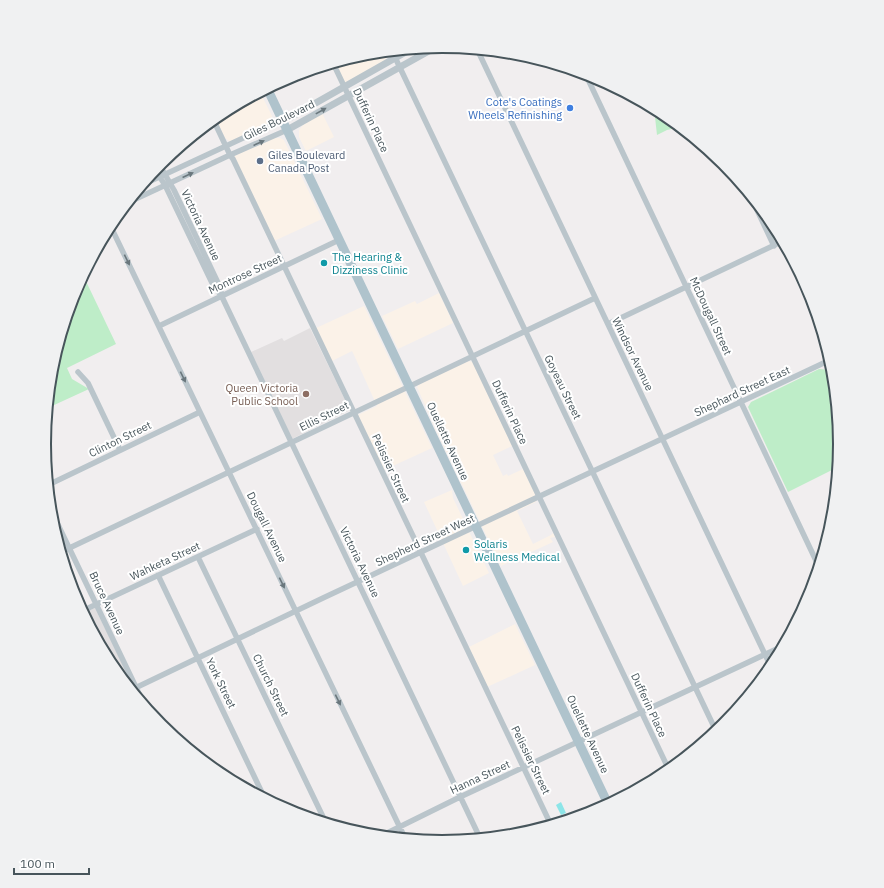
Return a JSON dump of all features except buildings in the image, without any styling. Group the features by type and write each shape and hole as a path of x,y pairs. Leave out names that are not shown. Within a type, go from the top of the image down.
{"main road":[{"name":"Ouellette Avenue","path":"269,93 606,799"}],"street":[{"name":"Giles Boulevard","path":"139,197 287,130 424,54"},
{"name":"Giles Boulevard","path":"155,179 291,117 400,55"},
{"name":"Windsor Avenue","path":"480,55 768,659"},
{"name":"Goyeau Street","path":"395,58 713,725"},
{"name":"Dufferin Place","path":"335,68 666,764"},
{"name":"McDougall Street","path":"589,82 815,559"},
{"name":"Pelissier Street","path":"216,125 549,820"},
{"name":"Victoria Avenue","path":"161,173 214,286 221,295 478,833"},
{"path":"761,219 774,246"},
{"name":"Dougall Avenue","path":"114,232 403,833"},
{"name":"Montrose Street","path":"159,326 221,295 339,240"},
{"path":"608,324 778,244"},
{"name":"Ellis Street","path":"66,550 595,298"},
{"name":"Shephard Street East","path":"663,440 824,363"},
{"path":"78,372 88,383 120,450"},
{"name":"Clinton Street","path":"53,483 200,412"},
{"name":"Shepherd Street West","path":"137,688 296,611 663,440"},
{"name":"Wahketa Street","path":"87,609 256,529"},
{"name":"Bruce Avenue","path":"61,530 129,678"},
{"name":"Church Street","path":"198,557 323,816"},
{"name":"York Street","path":"158,575 261,791"},
{"name":"Hanna Street","path":"390,832 460,797 774,650"}],"shaded area":[{"path":"386,57 385,61 341,85 332,69"},
{"path":"262,97 272,116 268,124 233,141 229,141 225,138 218,124"},
{"path":"322,113 334,137 306,151 299,137 299,130 303,125"},
{"path":"274,138 284,140 322,219 274,241 234,156"},
{"path":"439,293 453,323 398,349 382,316 415,301 417,304"},
{"path":"364,306 432,448 384,470 358,415 377,406 354,355 352,351 332,361 316,328"},
{"name":"Queen Victoria Public School","path":"310,328 350,410 292,439 251,352 282,338 284,341"},
{"path":"467,361 473,362 512,446 493,455 503,476 507,474 508,476 523,469 535,494 536,502 517,511 533,544 553,533 555,537 550,538 553,542 501,566 417,387 421,382"},
{"path":"452,490 453,498 489,573 463,586 424,502"},
{"path":"95,608 129,678 103,639 88,611"},
{"path":"515,624 535,665 487,687 469,647"}],"green space":[{"path":"655,116 673,129 657,135"},
{"path":"761,219 774,239 771,240"},
{"path":"86,282 116,344 67,368 72,379 89,389 53,406 64,343"},
{"path":"819,369 825,370 830,393 832,418 832,470 788,492 748,407 751,402"}],"water":[{"path":"561,802 566,813 561,815 556,805"}],"place":[{"name":"Cote's Coatings Wheels Refinishing","path":"570,108"},
{"name":"Giles Boulevard Canada Post","path":"260,161"},
{"name":"The Hearing & Dizziness Clinic","path":"324,263"},
{"name":"Queen Victoria Public School","path":"306,394"},
{"name":"Solaris Wellness Medical","path":"466,550"}]}
